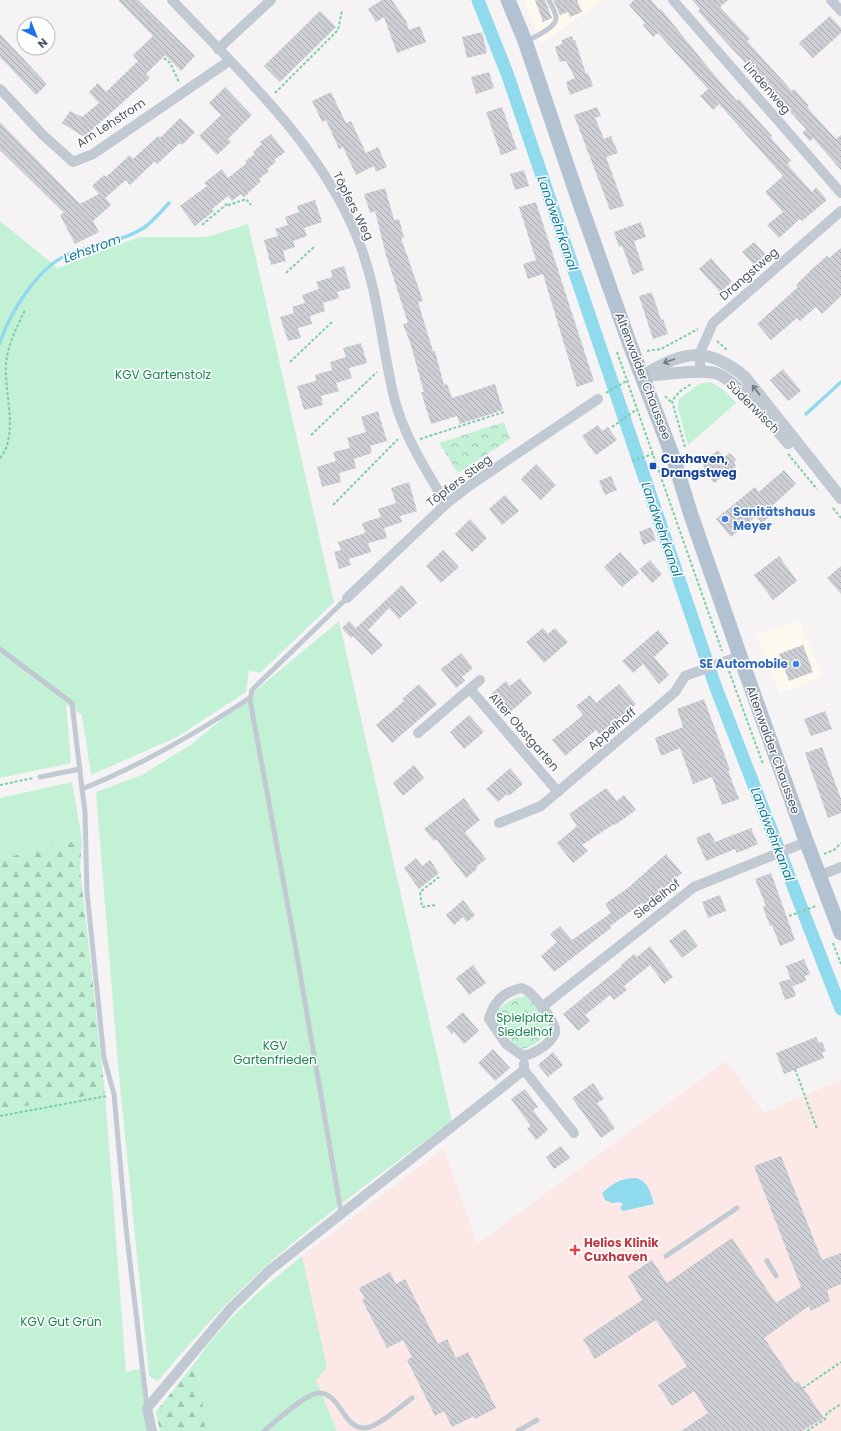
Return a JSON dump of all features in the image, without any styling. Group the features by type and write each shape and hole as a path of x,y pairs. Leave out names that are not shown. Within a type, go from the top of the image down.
{"main road":[{"name":"Altenwalder Chaussee","path":"508,0 525,41 629,342 674,460 691,515 728,660 813,859 836,935"}],"street":[{"name":"Töpfers Weg","path":"172,0 267,101 307,149 332,189 357,236 375,293 395,401 406,430 446,504"},
{"path":"218,49 271,0"},
{"name":"Lindenweg","path":"672,0 841,193"},
{"path":"831,0 841,11"},
{"name":"Am Lehstrom","path":"0,88 43,135 73,162 93,154 184,90 229,61"},
{"name":"Drangstweg","path":"699,355 713,324 721,315 841,211"},
{"path":"699,355 701,372"},
{"name":"Süderwisch","path":"643,376 666,362 699,355 716,358 731,366 745,377 841,498"},
{"name":"Süderwisch","path":"643,376 701,372 717,374 731,382 841,498"},
{"name":"Töpfers Stieg","path":"347,598 446,504 469,486 601,396"},
{"name":"Appelhoff","path":"499,823 541,806 675,692 685,676 728,660"},
{"path":"418,733 480,680"},
{"name":"Alter Obstgarten","path":"470,689 558,792"},
{"name":"Siedelhof","path":"542,1007 694,887 806,842"},
{"path":"819,876 841,867"},
{"path":"521,988 528,991 542,1007 555,1026 555,1032 550,1040 537,1050 523,1056 506,1044 489,1019 495,1004 504,995 521,988"},
{"path":"523,1056 524,1070 574,1133"},
{"path":"152,1431 147,1408 232,1308 270,1270 524,1070"}],"lane":[{"path":"525,41 536,37 555,23 556,19 549,0"},
{"path":"342,1212 251,697 252,690 347,598"},
{"path":"0,649 72,703 86,812 87,892 104,1058 114,1094 126,1228 147,1408"},
{"path":"82,790 122,773 194,734 251,697"},
{"path":"40,777 80,769"},
{"path":"666,1256 737,1208"},
{"path":"767,1261 776,1276"},
{"path":"264,1431 308,1397 319,1393 329,1396 353,1425 366,1428 375,1424 412,1398"},
{"path":"518,1431 537,1420"}],"path":[{"path":"267,101 338,30 342,11"},
{"path":"164,58 170,63 184,90"},
{"path":"202,225 228,203 229,205 246,200 251,205"},
{"path":"286,273 315,246"},
{"path":"0,458 4,453 9,434 6,377 7,357 24,310"},
{"path":"290,362 332,322"},
{"path":"615,346 728,660 765,769"},
{"path":"311,435 388,361"},
{"path":"601,396 624,381"},
{"path":"612,427 637,409"},
{"path":"412,442 504,412"},
{"path":"333,505 406,430"},
{"path":"632,461 653,454"},
{"path":"0,785 40,777"},
{"path":"813,859 834,850 841,843"},
{"path":"435,905 422,907 420,892 439,877"},
{"path":"816,900 820,911"},
{"path":"789,916 812,907"},
{"path":"836,935 841,964"},
{"path":"795,1069 817,1129"},
{"path":"0,1116 114,1094"},
{"path":"803,1388 841,1362"},
{"path":"808,1431 825,1420 827,1413 841,1404"}],"shaded area":[{"path":"524,0 603,0 542,44"},
{"path":"799,620 823,676 780,694 756,634"},
{"name":"Helios Klinik Cuxhaven","path":"726,1061 764,1113 841,1080 841,1431 337,1431 316,1380 327,1367 302,1256 444,1148 477,1244"}],"green space":[{"name":"KGV Gartenstolz","path":"0,221 58,268 139,237 207,237 248,224 334,602 260,673 249,670 246,692 177,737 91,775 82,715 66,704 71,763 0,778"},
{"path":"709,382 721,388 736,403 688,445 678,408 678,400 699,384"},
{"path":"504,422 510,439 458,473 439,443"},
{"name":"KGV Gartenfrieden","path":"339,621 452,1121 334,1210 266,1266 237,1293 183,1351 158,1381 149,1376 118,1065 96,792 142,775 192,744"},
{"path":"72,782 82,839 0,859 0,798"},
{"path":"82,839 80,868 105,1093 0,1110 0,859"},
{"name":"Spielplatz Siedelhof","path":"528,996 546,1019 547,1030 545,1035 537,1043 522,1049 504,1033 498,1023 495,1012 510,1001"},
{"name":"KGV Gut Grün","path":"105,1093 126,1372 140,1369 149,1431 0,1431 0,1110"},
{"path":"302,1256 327,1367 316,1380 337,1431 206,1431 197,1360 220,1331 246,1304"},
{"path":"197,1360 206,1431 160,1431 156,1412"}],"water":[{"path":"636,1178 644,1182 650,1192 654,1204 623,1211 620,1208 623,1204 620,1202 612,1203 605,1200 602,1193 610,1186 621,1180"}],"building":[{"path":"118,0 138,0 195,56 181,71 165,55 146,74 150,78 84,137 62,123 70,111 82,117 99,103 89,92 98,83 106,92 138,61 133,55 153,36"},
{"path":"382,0 392,0 406,21 409,30 420,26 426,42 397,53 384,17 376,22 368,9"},
{"path":"535,0 545,0 552,18 543,22"},
{"path":"553,0 577,0 582,12 570,17 568,12 560,15"},
{"path":"634,0 651,0 660,10 661,9 737,101 739,99 772,136 771,138 791,161 787,164 812,192 816,187 827,200 802,221 800,219 779,238 767,225 783,212 765,192 783,176 719,104 713,110 700,96 708,89 658,33 653,37 643,25 645,23 629,5"},
{"path":"692,0 728,0 720,7 750,39 747,41 792,91 794,89 809,106 807,107 836,139 841,135 841,170 813,138 810,141 802,133 806,129 698,11 700,9"},
{"path":"320,11 336,27 280,82 264,66"},
{"path":"830,16 841,28 841,33 813,58 799,43"},
{"path":"482,32 487,53 467,58 462,37"},
{"path":"0,34 16,51 16,56 21,56 47,84 36,95 0,57"},
{"path":"572,36 573,40 575,40 586,74 588,73 593,86 570,95 566,82 575,78 566,61 560,62 555,47 562,44 562,40"},
{"path":"489,72 494,88 476,94 471,77"},
{"path":"225,87 252,115 228,139 231,142 217,155 199,136 221,115 209,103"},
{"path":"331,92 346,123 351,121 366,153 378,147 387,167 376,172 374,166 356,175 343,147 339,149 326,120 322,122 312,101"},
{"path":"502,107 517,149 501,155 486,112"},
{"path":"597,107 601,116 595,118 604,139 611,136 618,153 606,157 624,206 610,210 574,115"},
{"path":"180,118 195,132 182,145 180,143 157,164 155,161 130,185 126,180 105,198 111,205 93,221 99,232 75,244 60,215 64,213 0,150 0,122 80,204 99,194 92,186 104,175 106,177 130,155 133,159 158,136 160,138"},
{"path":"271,134 285,152 274,160 276,162 267,169 269,171 259,179 261,181 244,197 241,194 232,201 228,196 212,209 214,211 195,226 180,206 207,186 204,183 222,169 228,178 247,163 245,161 255,154 253,152 262,144 260,142"},
{"path":"524,170 529,186 515,190 510,174"},
{"path":"385,188 394,220 399,219 404,238 401,238 423,301 418,302 433,351 435,351 444,385 447,384 452,398 495,384 503,410 460,424 457,416 431,424 421,392 424,392 410,342 403,324 408,323 386,255 375,211 370,213 364,194"},
{"path":"315,200 322,222 304,228 307,236 293,241 295,247 283,251 286,261 271,265 264,240 278,236 275,229 288,225 285,217 299,212 297,206"},
{"path":"536,202 594,381 577,387 543,274 528,279 523,264 536,260 519,207"},
{"path":"641,222 646,237 634,241 644,270 633,275 622,246 619,247 614,232"},
{"path":"754,242 767,256 755,266 742,252"},
{"path":"841,248 841,296 822,314 816,307 800,321 797,318 771,340 757,324 798,287 796,285 813,268 827,256 829,258"},
{"path":"711,258 732,282 720,292 699,269"},
{"path":"344,266 351,288 337,292 339,298 323,303 325,311 310,316 312,324 298,328 301,338 288,341 280,317 294,313 292,307 305,303 302,295 319,289 316,282 332,277 331,270"},
{"path":"652,292 661,320 663,319 668,334 653,339 639,296"},
{"path":"361,343 367,363 349,368 352,378 336,383 339,391 321,396 323,405 304,410 297,386 316,381 315,375 332,370 330,362 346,357 343,348"},
{"path":"783,369 801,391 788,401 770,380"},
{"path":"378,411 387,441 370,446 372,453 354,459 356,468 339,473 341,482 322,487 317,467 336,461 333,452 350,448 347,438 366,432 361,417"},
{"path":"598,425 602,431 608,427 617,440 596,455 582,436"},
{"path":"718,450 724,457 730,453 736,460 734,462 736,467 714,483 705,471 702,462"},
{"path":"536,464 556,485 541,500 521,479"},
{"path":"784,470 796,484 772,506 776,511 762,523 756,516 731,537 716,519 755,487 759,492"},
{"path":"611,476 617,490 605,495 599,481"},
{"path":"409,482 417,511 400,516 402,522 384,528 387,538 368,543 371,552 349,559 351,565 339,569 334,552 341,550 338,542 365,533 362,523 381,517 378,509 396,503 391,488"},
{"path":"505,495 519,511 502,525 489,509"},
{"path":"470,519 487,538 472,552 455,534"},
{"path":"651,527 656,540 643,545 639,532"},
{"path":"443,550 459,567 441,583 426,566"},
{"path":"620,552 639,573 622,587 604,567"},
{"path":"779,556 797,581 773,600 754,575"},
{"path":"650,560 662,574 652,583 640,569"},
{"path":"841,566 841,594 827,578"},
{"path":"402,585 417,603 399,619 389,608 368,630 383,645 372,655 353,636 351,638 342,628 349,621 356,628"},
{"path":"543,628 548,634 555,628 568,642 544,663 526,642"},
{"path":"658,630 669,643 654,657 669,675 659,684 643,664 633,673 622,661"},
{"path":"803,645 813,672 789,681 779,654"},
{"path":"461,653 473,668 462,677 465,681 456,688 441,669"},
{"path":"520,678 532,693 508,714 491,694 506,681 510,686"},
{"path":"419,684 437,704 392,743 376,725 404,701 402,699"},
{"path":"619,684 636,704 599,734 596,730 565,756 552,740 583,715 576,706 590,695 596,703"},
{"path":"704,699 739,799 722,805 712,777 693,784 680,748 661,756 655,738 683,727 677,709"},
{"path":"825,711 832,729 811,736 804,719"},
{"path":"469,715 484,732 464,749 450,732"},
{"path":"822,747 841,799 841,813 828,818 805,753"},
{"path":"414,765 424,778 403,796 393,783"},
{"path":"510,768 523,784 509,796 507,794 498,802 486,789"},
{"path":"606,788 617,801 624,795 636,810 582,845 588,851 573,863 557,843 577,826 569,814"},
{"path":"464,798 480,820 465,832 486,859 466,878 436,839 434,841 424,829"},
{"path":"751,828 758,844 737,853 735,849 706,861 696,838 710,832 715,842"},
{"path":"666,854 682,873 644,905 642,903 610,926 611,928 554,972 541,956 557,942 550,934 560,926 572,940 611,913 605,904 629,887"},
{"path":"416,858 422,866 430,860 439,873 419,889 404,868"},
{"path":"771,873 795,940 780,946 772,925 770,926 763,907 766,906 755,879"},
{"path":"720,895 726,911 708,918 702,902"},
{"path":"463,900 475,915 467,922 463,917 454,925 446,915"},
{"path":"685,929 698,946 682,958 669,941"},
{"path":"650,946 673,977 664,984 650,965 624,986 627,990 614,1000 610,995 585,1015 590,1021 578,1031 563,1014 622,966 621,965 634,954 637,957"},
{"path":"804,959 810,974 805,976 806,981 793,986 786,966"},
{"path":"473,965 486,983 469,995 456,978"},
{"path":"790,979 796,996 785,1000 779,982"},
{"path":"463,1012 479,1031 464,1044 454,1032 452,1034 446,1027"},
{"path":"816,1037 819,1043 822,1042 826,1051 822,1052 824,1058 784,1074 776,1053"},
{"path":"493,1049 510,1068 495,1081 478,1063"},
{"path":"553,1052 563,1065 548,1077 538,1065"},
{"path":"593,1083 604,1099 597,1103 615,1128 601,1138 572,1098"},
{"path":"525,1089 538,1107 533,1110 548,1130 536,1140 527,1128 531,1126 511,1099"},
{"path":"561,1146 570,1158 554,1169 546,1157"},
{"path":"781,1156 822,1260 841,1253 841,1284 827,1290 830,1301 811,1311 809,1306 764,1338 795,1383 798,1381 824,1418 802,1431 681,1431 708,1413 694,1391 672,1406 658,1385 687,1366 656,1320 595,1359 583,1339 642,1300 628,1276 652,1260 667,1283 732,1238 776,1303 801,1287 754,1166"},
{"path":"390,1272 396,1284 405,1279 438,1344 447,1339 456,1358 468,1352 496,1408 475,1419 474,1416 452,1427 444,1411 435,1416 407,1360 412,1357 403,1340 387,1348 362,1300 365,1299 359,1288"}],"waterway":[{"name":"Landwehrkanal","path":"478,0 508,76 716,688 841,1009"},
{"name":"Lehstrom","path":"0,343 4,331 17,306 44,271 65,256 126,237 136,232 145,227 169,203"},
{"path":"806,414 841,382"}],"place":[{"name":"Cuxhaven, Drangstweg","path":"653,466"},
{"name":"Sanitätshaus Meyer","path":"725,519"},
{"name":"SE Automobile","path":"796,664"},
{"name":"Helios Klinik Cuxhaven","path":"575,1250"}]}
